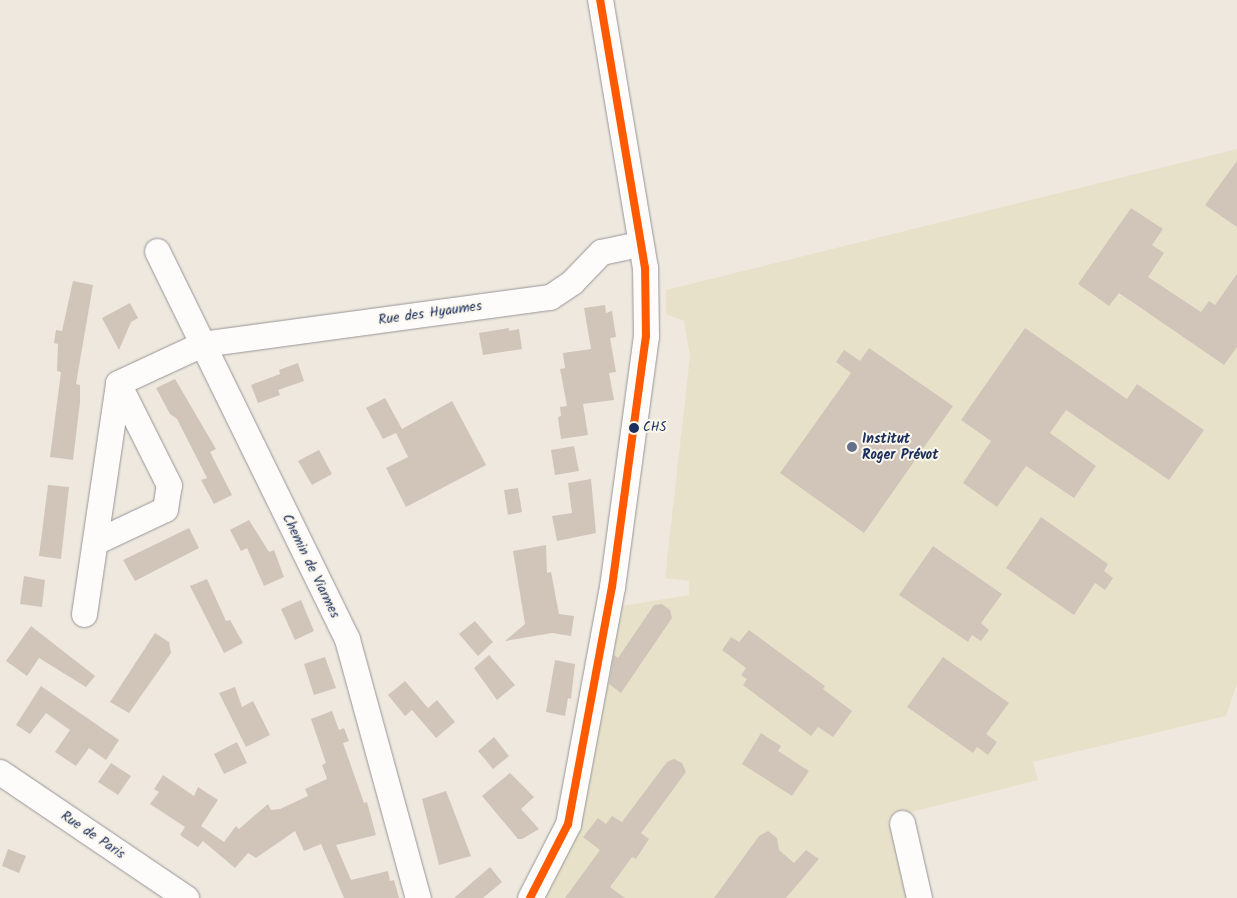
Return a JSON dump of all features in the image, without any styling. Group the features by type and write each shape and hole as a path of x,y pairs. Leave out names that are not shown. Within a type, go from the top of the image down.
{"street":[{"path":"530,898 568,824 611,594 646,336 648,302 600,0"},
{"name":"Rue des Hyaumes","path":"118,383 202,344 550,296 572,282 601,252 640,244"},
{"name":"Chemin de Viarmes","path":"157,251 347,639 418,898"},
{"path":"95,542 165,509 169,485 118,383"},
{"path":"84,614 118,383"},
{"name":"Rue de Paris","path":"0,772 186,898"},
{"path":"902,823 919,898"}],"shaded area":[{"path":"1237,149 1237,684 1226,716 1033,762 1038,780 888,818 907,898 542,898 583,816 622,606 689,595 689,581 665,578 690,356 684,321 666,314 666,290"}],"building":[{"path":"1237,161 1237,227 1205,205"},
{"path":"1131,208 1163,229 1152,245 1164,253 1148,277 1201,312 1209,301 1215,305 1237,274 1237,347 1224,365 1119,293 1109,306 1078,284"},
{"path":"73,281 93,285 76,384 80,385 80,402 73,460 50,457 61,372 57,371 58,344 54,343 56,330 62,331"},
{"path":"130,303 138,318 131,322 119,350 102,318"},
{"path":"605,305 606,313 612,311 616,337 610,338 616,372 609,373 614,400 583,404 588,435 561,439 558,417 561,416 560,407 567,406 560,369 565,368 563,353 591,349 584,308"},
{"path":"509,328 509,331 519,329 522,349 483,355 479,333"},
{"path":"1025,328 1127,399 1137,384 1204,430 1169,480 1066,410 1050,433 1096,466 1074,498 1026,466 997,507 963,483 991,441 961,420"},
{"path":"869,348 953,406 864,533 780,473 851,373 836,362 844,350 860,361"},
{"path":"298,363 304,381 278,390 280,395 258,403 251,385 280,374 279,370"},
{"path":"175,379 216,449 210,452 232,495 214,504 201,480 207,478 177,419 170,414 156,388"},
{"path":"385,398 402,429 452,401 486,465 406,507 386,468 408,457 396,433 383,439 366,408"},
{"path":"574,446 579,471 555,475 551,450"},
{"path":"319,450 332,474 312,485 298,461"},
{"path":"591,479 596,533 557,541 552,516 572,513 568,483"},
{"path":"48,485 69,487 61,559 39,556"},
{"path":"518,488 522,512 508,515 504,490"},
{"path":"1041,517 1108,564 1104,571 1113,578 1105,590 1095,583 1074,615 1006,568"},
{"path":"249,520 269,552 274,550 284,577 264,586 247,548 241,551 230,530"},
{"path":"189,528 199,548 135,581 123,560"},
{"path":"546,545 547,573 551,572 559,614 574,616 571,636 552,633 505,641 525,624 513,551"},
{"path":"933,546 1002,594 981,623 989,630 981,641 972,635 968,642 899,595"},
{"path":"24,576 45,580 42,607 20,604"},
{"path":"207,579 226,621 230,620 243,643 224,653 190,586"},
{"path":"301,600 314,631 295,640 281,609"},
{"path":"662,604 670,610 672,618 621,693 609,684 614,655 618,658 654,605"},
{"path":"475,621 493,642 478,656 459,634"},
{"path":"31,626 95,676 86,687 39,658 27,676 6,661"},
{"path":"749,630 825,686 823,689 852,711 833,737 818,727 811,736 743,685 747,679 741,675 746,668 722,650 731,637 739,642"},
{"path":"155,633 169,642 171,653 129,713 110,702"},
{"path":"489,655 515,685 497,700 474,668"},
{"path":"325,657 336,688 314,695 304,664"},
{"path":"943,657 1009,703 986,734 997,742 988,755 977,747 973,753 907,707"},
{"path":"555,660 575,664 571,699 568,698 565,716 546,712"},
{"path":"405,681 428,708 437,700 455,722 436,738 412,710 405,716 388,695"},
{"path":"41,686 119,740 106,760 89,748 76,766 55,752 70,730 46,713 30,734 16,725"},
{"path":"235,687 242,707 253,701 270,735 246,747 219,693"},
{"path":"332,711 339,730 344,728 349,741 343,743 364,803 367,802 376,835 336,845 351,880 388,871 390,881 394,880 399,898 344,898 321,844 304,851 295,831 256,858 248,853 235,868 203,841 198,847 180,835 185,827 150,804 159,792 154,789 163,775 194,796 198,787 218,800 201,826 224,842 236,826 239,829 268,804 271,810 280,809 308,796 305,789 327,779 322,765 326,763 311,719"},
{"path":"761,733 781,746 778,751 809,771 792,796 742,764"},
{"path":"494,737 509,756 493,769 478,751"},
{"path":"237,742 247,763 224,774 214,754"},
{"path":"674,759 682,763 686,772 641,833 649,839 636,859 632,857 610,887 625,898 565,898 600,850 583,837 598,818 606,824 612,816 622,822 667,762"},
{"path":"111,763 131,776 118,795 98,782"},
{"path":"510,773 534,797 521,809 539,829 522,839 518,839 482,796"},
{"path":"446,791 471,856 439,865 422,799"},
{"path":"768,831 777,838 779,850 794,863 806,850 819,859 786,898 714,898 759,836"},
{"path":"8,849 26,856 19,873 2,866"},
{"path":"490,867 502,882 483,898 454,898"}],"transit line":[{"path":"530,898 568,824 612,587 646,336 645,268 600,0"}],"place":[{"name":"CHS","path":"634,428"},
{"name":"Institut Roger Prévot","path":"852,447"}]}
